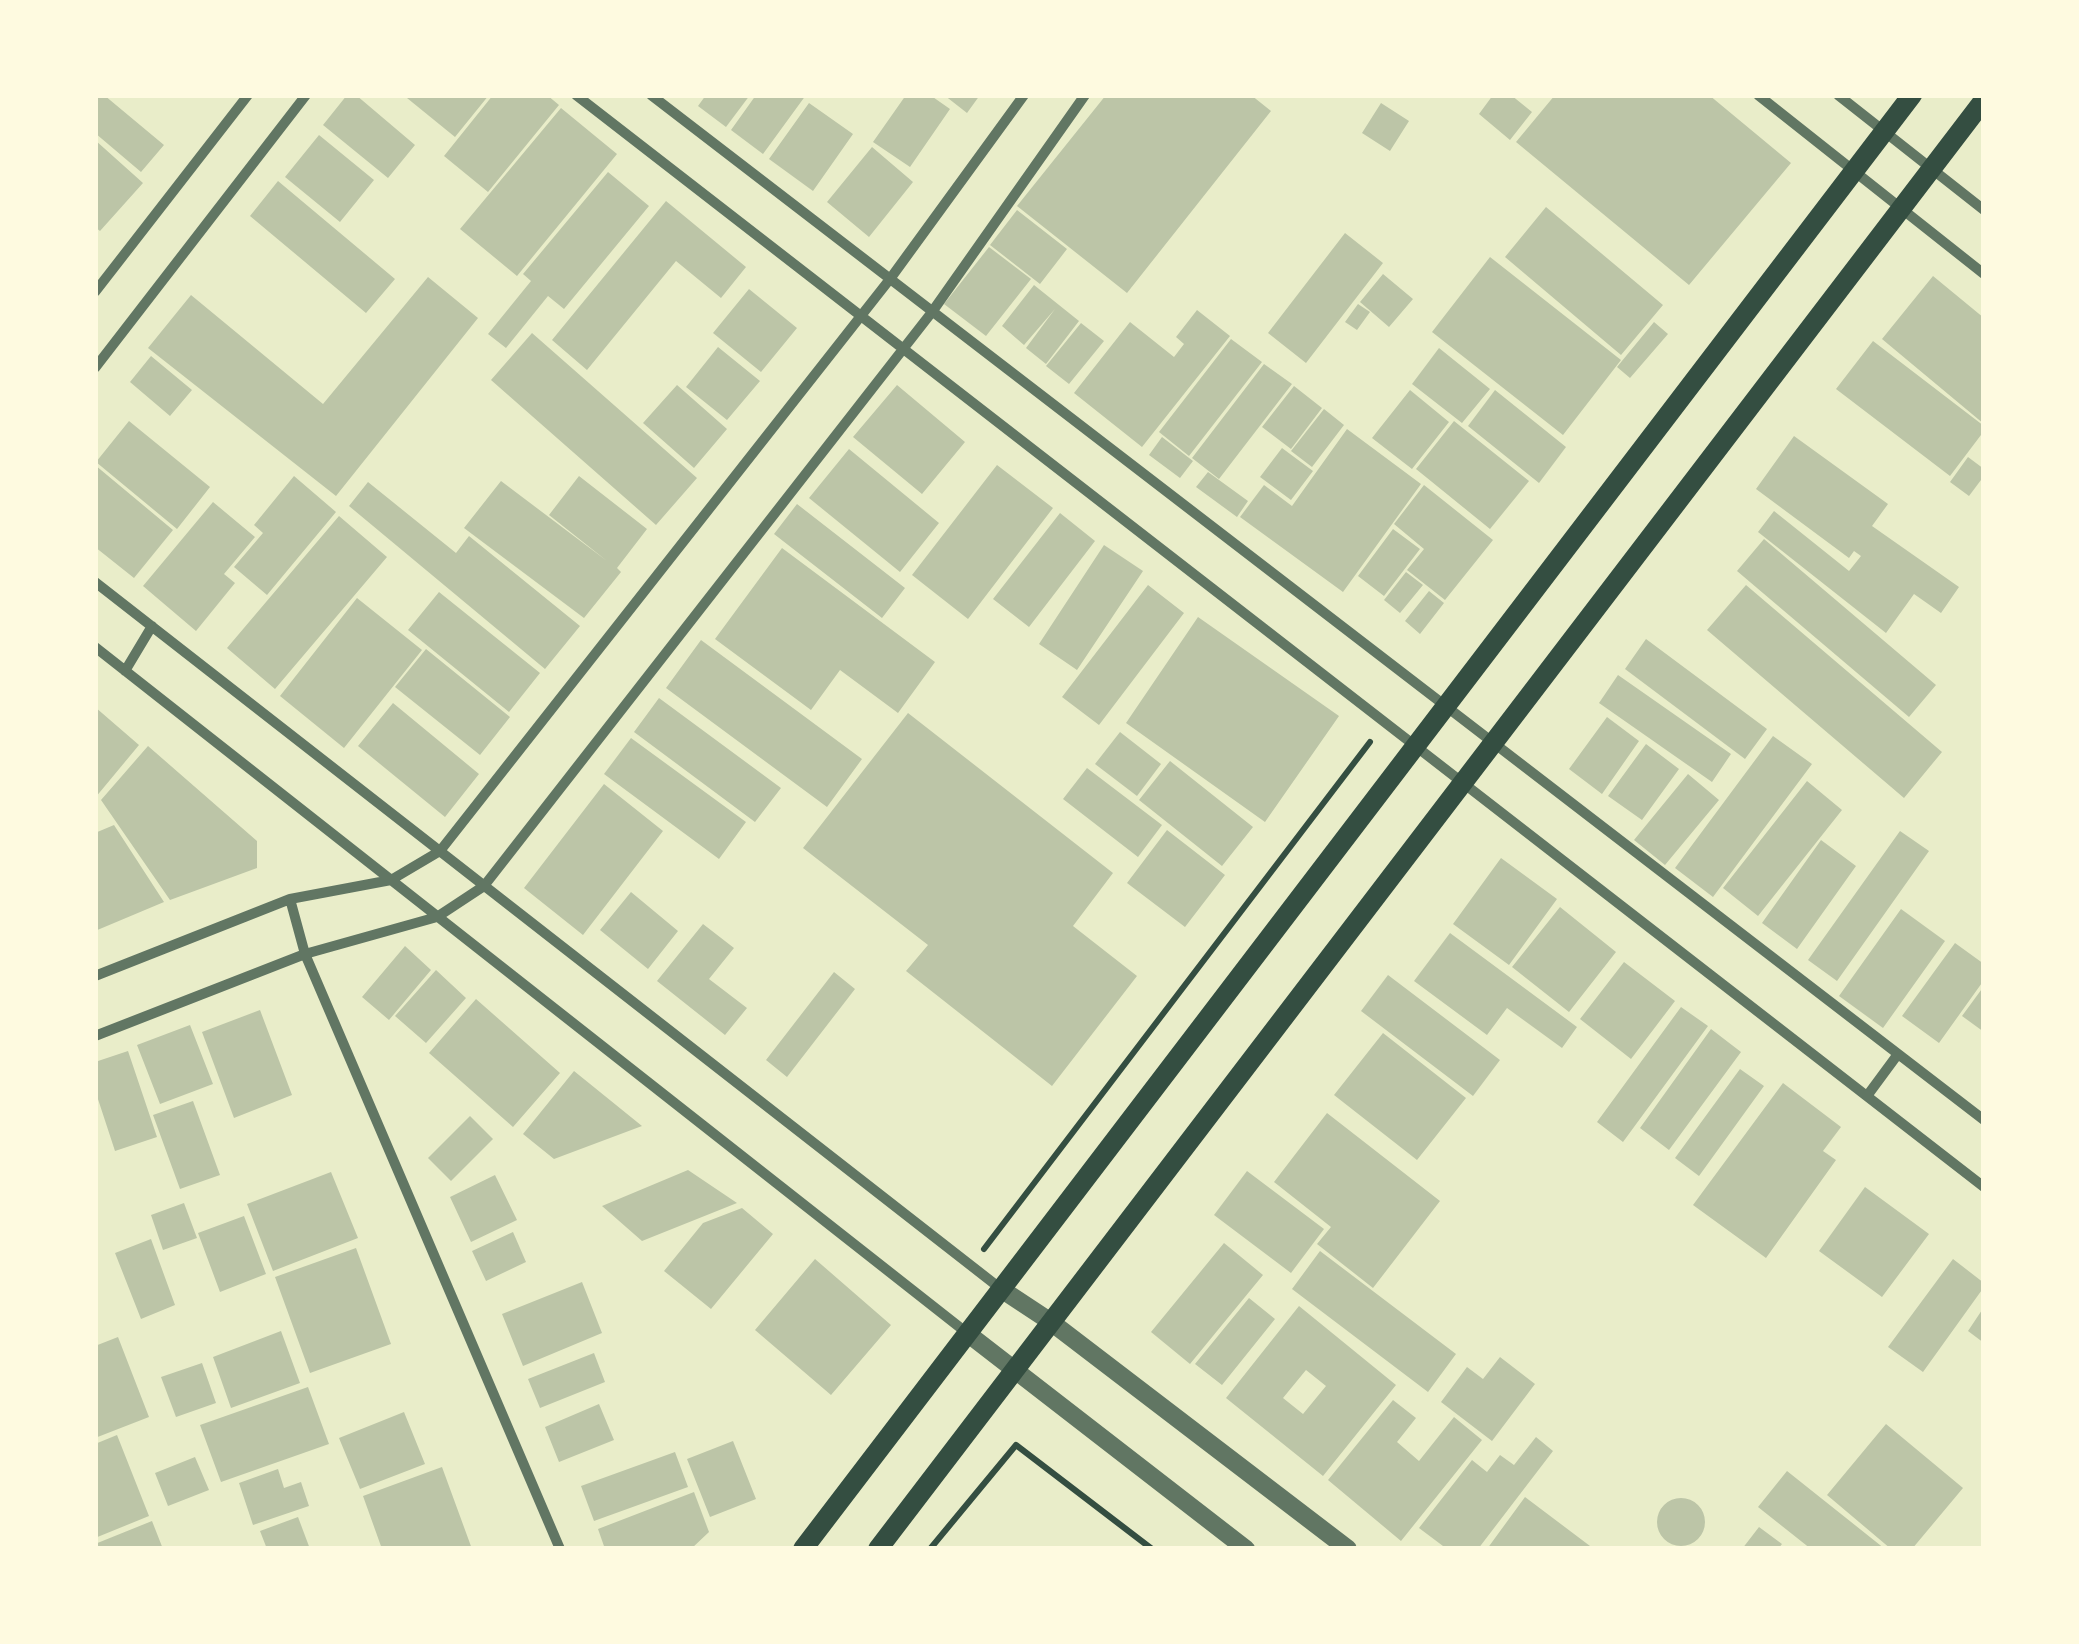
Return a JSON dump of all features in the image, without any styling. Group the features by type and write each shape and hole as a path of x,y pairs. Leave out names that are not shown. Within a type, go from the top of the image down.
{"main road":[{"path":"803,1549 1912,95"},
{"path":"878,1549 1984,100"}],"street":[{"path":"95,292 248,95"},
{"path":"95,368 306,95"},
{"path":"576,95 1984,1187"},
{"path":"651,95 1984,1120"},
{"path":"95,976 290,899 391,880 440,851 890,279 1024,95"},
{"path":"95,1036 306,954 438,917 484,886 932,312 1085,95"},
{"path":"1758,95 1984,274"},
{"path":"1838,95 1984,210"},
{"path":"95,582 1001,1289 1051,1322 1348,1549"},
{"path":"124,671 152,626"},
{"path":"95,648 1246,1549"},
{"path":"290,899 306,954 560,1549"},
{"path":"1866,1096 1898,1054"}],"path":[{"path":"930,1549 1016,1445 1152,1549"}],"building":[{"path":"95,95 104,95 164,145 141,172 95,133"},
{"path":"347,95 356,95 415,145 388,178 323,125"},
{"path":"489,95 455,137 407,98"},
{"path":"493,95 547,95 559,105 488,192 444,156"},
{"path":"706,95 750,95 726,127 698,106"},
{"path":"756,95 806,95 763,154 731,130"},
{"path":"906,95 930,95 950,109 910,167 873,142"},
{"path":"944,95 980,95 967,113"},
{"path":"1106,95 1251,95 1271,111 1127,293 1017,206"},
{"path":"1493,95 1511,95 1532,112 1510,140 1479,114"},
{"path":"1555,95 1709,95 1791,163 1689,285 1516,142"},
{"path":"809,103 853,134 813,191 769,159"},
{"path":"1381,103 1409,121 1390,151 1362,133"},
{"path":"561,108 617,154 517,276 460,229"},
{"path":"319,135 374,180 340,222 285,177"},
{"path":"95,140 143,183 100,231 95,227"},
{"path":"872,147 913,182 869,237 827,202"},
{"path":"608,172 649,206 564,309 548,296 506,348 488,334 531,281 523,274"},
{"path":"278,181 395,279 366,313 250,216"},
{"path":"666,201 746,267 721,298 676,261 587,370 552,340"},
{"path":"1546,207 1663,305 1621,355 1505,257"},
{"path":"1017,210 1067,249 1040,284 990,245"},
{"path":"1345,233 1383,263 1306,363 1268,333"},
{"path":"989,247 1031,279 986,336 944,304"},
{"path":"1490,257 1621,360 1563,435 1432,332"},
{"path":"1383,274 1413,299 1389,327 1360,302"},
{"path":"1933,276 1984,318 1984,424 1882,339"},
{"path":"428,277 478,318 336,496 148,348 191,295 323,404"},
{"path":"1034,285 1079,321 1046,364 1026,348 1055,309 1024,345 1002,326"},
{"path":"749,289 797,328 761,372 713,333"},
{"path":"1358,304 1370,312 1357,330 1345,322"},
{"path":"1197,310 1230,336 1142,447 1074,393 1130,322 1174,357 1184,344 1176,337"},
{"path":"1654,322 1668,334 1630,378 1617,367"},
{"path":"1081,323 1104,341 1069,384 1046,366"},
{"path":"532,333 697,478 656,525 491,380"},
{"path":"1231,339 1262,362 1189,456 1159,432"},
{"path":"1873,341 1984,426 1950,476 1836,389"},
{"path":"718,347 760,381 727,420 686,387"},
{"path":"1439,348 1490,389 1462,423 1412,384"},
{"path":"151,356 192,390 170,416 130,382"},
{"path":"1264,364 1292,384 1219,479 1192,458"},
{"path":"677,385 727,429 694,468 643,423"},
{"path":"897,385 965,442 922,494 853,437"},
{"path":"1294,386 1322,408 1291,449 1262,427"},
{"path":"1410,390 1449,422 1412,469 1372,438"},
{"path":"1495,390 1566,447 1539,483 1468,426"},
{"path":"1324,409 1344,425 1312,467 1291,451"},
{"path":"129,421 210,487 177,529 96,462"},
{"path":"1454,421 1529,481 1490,529 1416,469"},
{"path":"1347,429 1421,484 1343,592 1240,517 1264,485 1292,506"},
{"path":"1794,436 1888,504 1872,526 1959,587 1941,613 1914,594 1886,633 1758,532 1774,511 1849,571 1861,556 1854,551 1849,558 1756,489"},
{"path":"1162,437 1193,461 1180,478 1149,455"},
{"path":"1282,448 1313,471 1291,500 1260,477"},
{"path":"849,449 939,523 900,572 809,498"},
{"path":"1968,457 1984,469 1984,476 1969,496 1950,482"},
{"path":"95,465 173,530 134,578 95,547"},
{"path":"997,465 1053,508 968,619 912,575"},
{"path":"1208,472 1248,501 1237,517 1196,487"},
{"path":"294,476 336,512 267,595 234,567 263,533 254,525"},
{"path":"579,476 647,529 617,568 621,572 584,618 464,528 501,481 607,561 549,515"},
{"path":"368,482 456,553 469,536 580,626 545,669 349,506"},
{"path":"1424,485 1493,540 1445,600 1407,570 1424,549 1394,524"},
{"path":"213,502 255,537 224,574 235,583 196,631 143,586"},
{"path":"797,504 905,588 882,618 774,534"},
{"path":"1060,513 1095,541 1029,627 993,599"},
{"path":"339,516 387,557 275,689 227,648"},
{"path":"1393,529 1420,549 1384,596 1358,576"},
{"path":"1764,539 1936,685 1909,717 1737,571"},
{"path":"1104,545 1143,571 1077,670 1039,644"},
{"path":"782,548 935,662 898,713 840,670 811,710 715,639"},
{"path":"1406,572 1423,585 1400,613 1384,600"},
{"path":"1148,585 1184,613 1099,725 1062,697"},
{"path":"1746,585 1942,752 1904,798 1707,630"},
{"path":"1429,591 1444,603 1420,634 1405,621"},
{"path":"439,592 540,673 509,712 408,630"},
{"path":"357,598 422,650 344,748 280,696"},
{"path":"1198,617 1339,716 1265,822 1126,723"},
{"path":"1646,639 1767,729 1745,759 1625,669"},
{"path":"701,640 862,759 827,807 666,688"},
{"path":"426,649 510,717 480,755 395,687"},
{"path":"1618,675 1731,754 1712,782 1599,703"},
{"path":"659,698 781,788 755,822 634,732"},
{"path":"393,703 479,774 445,817 358,746"},
{"path":"95,707 139,745 95,798"},
{"path":"908,713 1113,873 1073,926 1137,976 1052,1086 906,971 928,945 803,848"},
{"path":"1607,717 1639,741 1602,794 1569,769"},
{"path":"1120,732 1161,764 1137,796 1095,764"},
{"path":"1773,736 1812,764 1713,897 1675,868"},
{"path":"631,738 746,822 719,859 604,774"},
{"path":"1646,744 1679,769 1642,820 1608,796"},
{"path":"148,746 257,841 257,868 170,900 101,800"},
{"path":"1170,761 1253,827 1222,866 1139,800"},
{"path":"1087,768 1162,825 1138,857 1063,799"},
{"path":"1688,774 1719,800 1665,865 1634,840"},
{"path":"1807,781 1842,810 1758,916 1723,888"},
{"path":"604,784 663,831 583,935 524,888"},
{"path":"114,825 164,902 95,931 95,833"},
{"path":"1167,830 1225,875 1185,927 1127,883"},
{"path":"1900,831 1929,851 1837,981 1808,960"},
{"path":"1821,840 1856,866 1797,949 1762,923"},
{"path":"1501,858 1557,899 1509,965 1453,924"},
{"path":"631,892 678,931 648,969 600,930"},
{"path":"1560,907 1616,952 1569,1012 1512,967"},
{"path":"1901,909 1945,941 1883,1028 1839,996"},
{"path":"703,924 734,948 709,979 747,1008 725,1035 657,981"},
{"path":"1450,933 1577,1027 1562,1048 1507,1008 1487,1035 1414,981"},
{"path":"1955,943 1984,964 1984,980 1939,1043 1902,1016"},
{"path":"405,946 431,970 389,1020 362,997"},
{"path":"1624,962 1675,1001 1631,1059 1580,1019"},
{"path":"436,970 466,998 426,1043 395,1016"},
{"path":"834,972 855,989 787,1077 766,1060"},
{"path":"1388,975 1500,1060 1473,1096 1361,1011"},
{"path":"1984,986 1984,1032 1962,1016"},
{"path":"476,999 560,1073 513,1127 429,1053"},
{"path":"1681,1007 1708,1026 1623,1142 1597,1122"},
{"path":"260,1010 292,1095 234,1118 202,1032"},
{"path":"190,1025 213,1084 160,1104 137,1045"},
{"path":"1711,1029 1741,1052 1669,1150 1640,1128"},
{"path":"1383,1033 1466,1098 1417,1160 1334,1095"},
{"path":"128,1051 157,1137 115,1151 95,1090 95,1062"},
{"path":"1740,1069 1764,1086 1699,1176 1675,1158"},
{"path":"574,1071 642,1126 554,1159 523,1134"},
{"path":"1783,1083 1841,1127 1823,1151 1836,1160 1766,1258 1693,1205"},
{"path":"193,1101 220,1175 180,1189 153,1115"},
{"path":"1327,1113 1440,1201 1373,1288 1317,1244 1331,1227 1274,1182"},
{"path":"470,1116 493,1139 451,1181 428,1158"},
{"path":"688,1170 737,1203 642,1241 602,1206"},
{"path":"1247,1171 1324,1229 1291,1273 1214,1215"},
{"path":"331,1172 358,1238 273,1271 247,1204"},
{"path":"495,1175 517,1220 471,1242 450,1197"},
{"path":"1865,1187 1929,1234 1882,1297 1819,1251"},
{"path":"184,1203 197,1238 163,1250 151,1215"},
{"path":"742,1208 773,1234 711,1309 664,1271 703,1223"},
{"path":"244,1216 266,1274 220,1292 198,1233"},
{"path":"513,1232 526,1262 486,1281 472,1251"},
{"path":"151,1239 175,1305 141,1319 115,1253"},
{"path":"1224,1243 1263,1275 1190,1364 1151,1332"},
{"path":"356,1248 391,1344 310,1373 275,1277"},
{"path":"1320,1251 1456,1354 1428,1392 1292,1289"},
{"path":"815,1259 891,1325 831,1395 755,1330"},
{"path":"1953,1259 1984,1287 1923,1372 1888,1347"},
{"path":"582,1282 602,1333 523,1366 502,1314"},
{"path":"1249,1298 1275,1319 1222,1385 1195,1364"},
{"path":"1299,1306 1396,1385 1323,1476 1226,1398","holes":["1306,1370 1326,1386 1303,1414 1283,1398"]},
{"path":"1984,1307 1984,1343 1968,1331"},
{"path":"281,1331 300,1383 231,1408 213,1357"},
{"path":"118,1337 149,1417 95,1438 95,1346"},
{"path":"594,1353 605,1382 540,1408 528,1379"},
{"path":"1500,1357 1535,1384 1492,1441 1441,1402 1467,1367 1483,1379"},
{"path":"202,1363 216,1403 176,1417 161,1377"},
{"path":"308,1387 329,1444 221,1482 200,1425"},
{"path":"1393,1400 1416,1418 1397,1442 1419,1461 1454,1417 1482,1440 1401,1541 1328,1480"},
{"path":"599,1404 614,1440 559,1462 545,1427"},
{"path":"404,1412 425,1464 360,1489 339,1438"},
{"path":"1886,1424 1963,1488 1912,1549 1891,1549 1827,1495"},
{"path":"117,1435 149,1516 95,1538 95,1444"},
{"path":"1536,1437 1553,1451 1478,1549 1447,1549 1419,1528 1472,1460 1487,1472 1500,1455 1514,1465"},
{"path":"733,1441 756,1499 710,1517 687,1459"},
{"path":"675,1452 688,1487 594,1521 581,1486"},
{"path":"195,1457 209,1490 168,1506 155,1473"},
{"path":"442,1467 472,1549 382,1549 363,1496"},
{"path":"278,1469 284,1488 301,1482 309,1506 253,1525 239,1483"},
{"path":"1787,1471 1885,1549 1811,1549 1758,1507"},
{"path":"694,1492 709,1532 691,1549 605,1549 598,1529"},
{"path":"1525,1497 1590,1546 1588,1549 1487,1549"},
{"path":"1681,1498 1698,1505 1705,1522 1698,1539 1681,1546 1664,1539 1657,1522 1664,1505"},
{"path":"298,1517 310,1549 267,1549 260,1531"},
{"path":"152,1521 163,1549 95,1549 95,1544"},
{"path":"1759,1527 1782,1544 1778,1549 1742,1549"}]}
